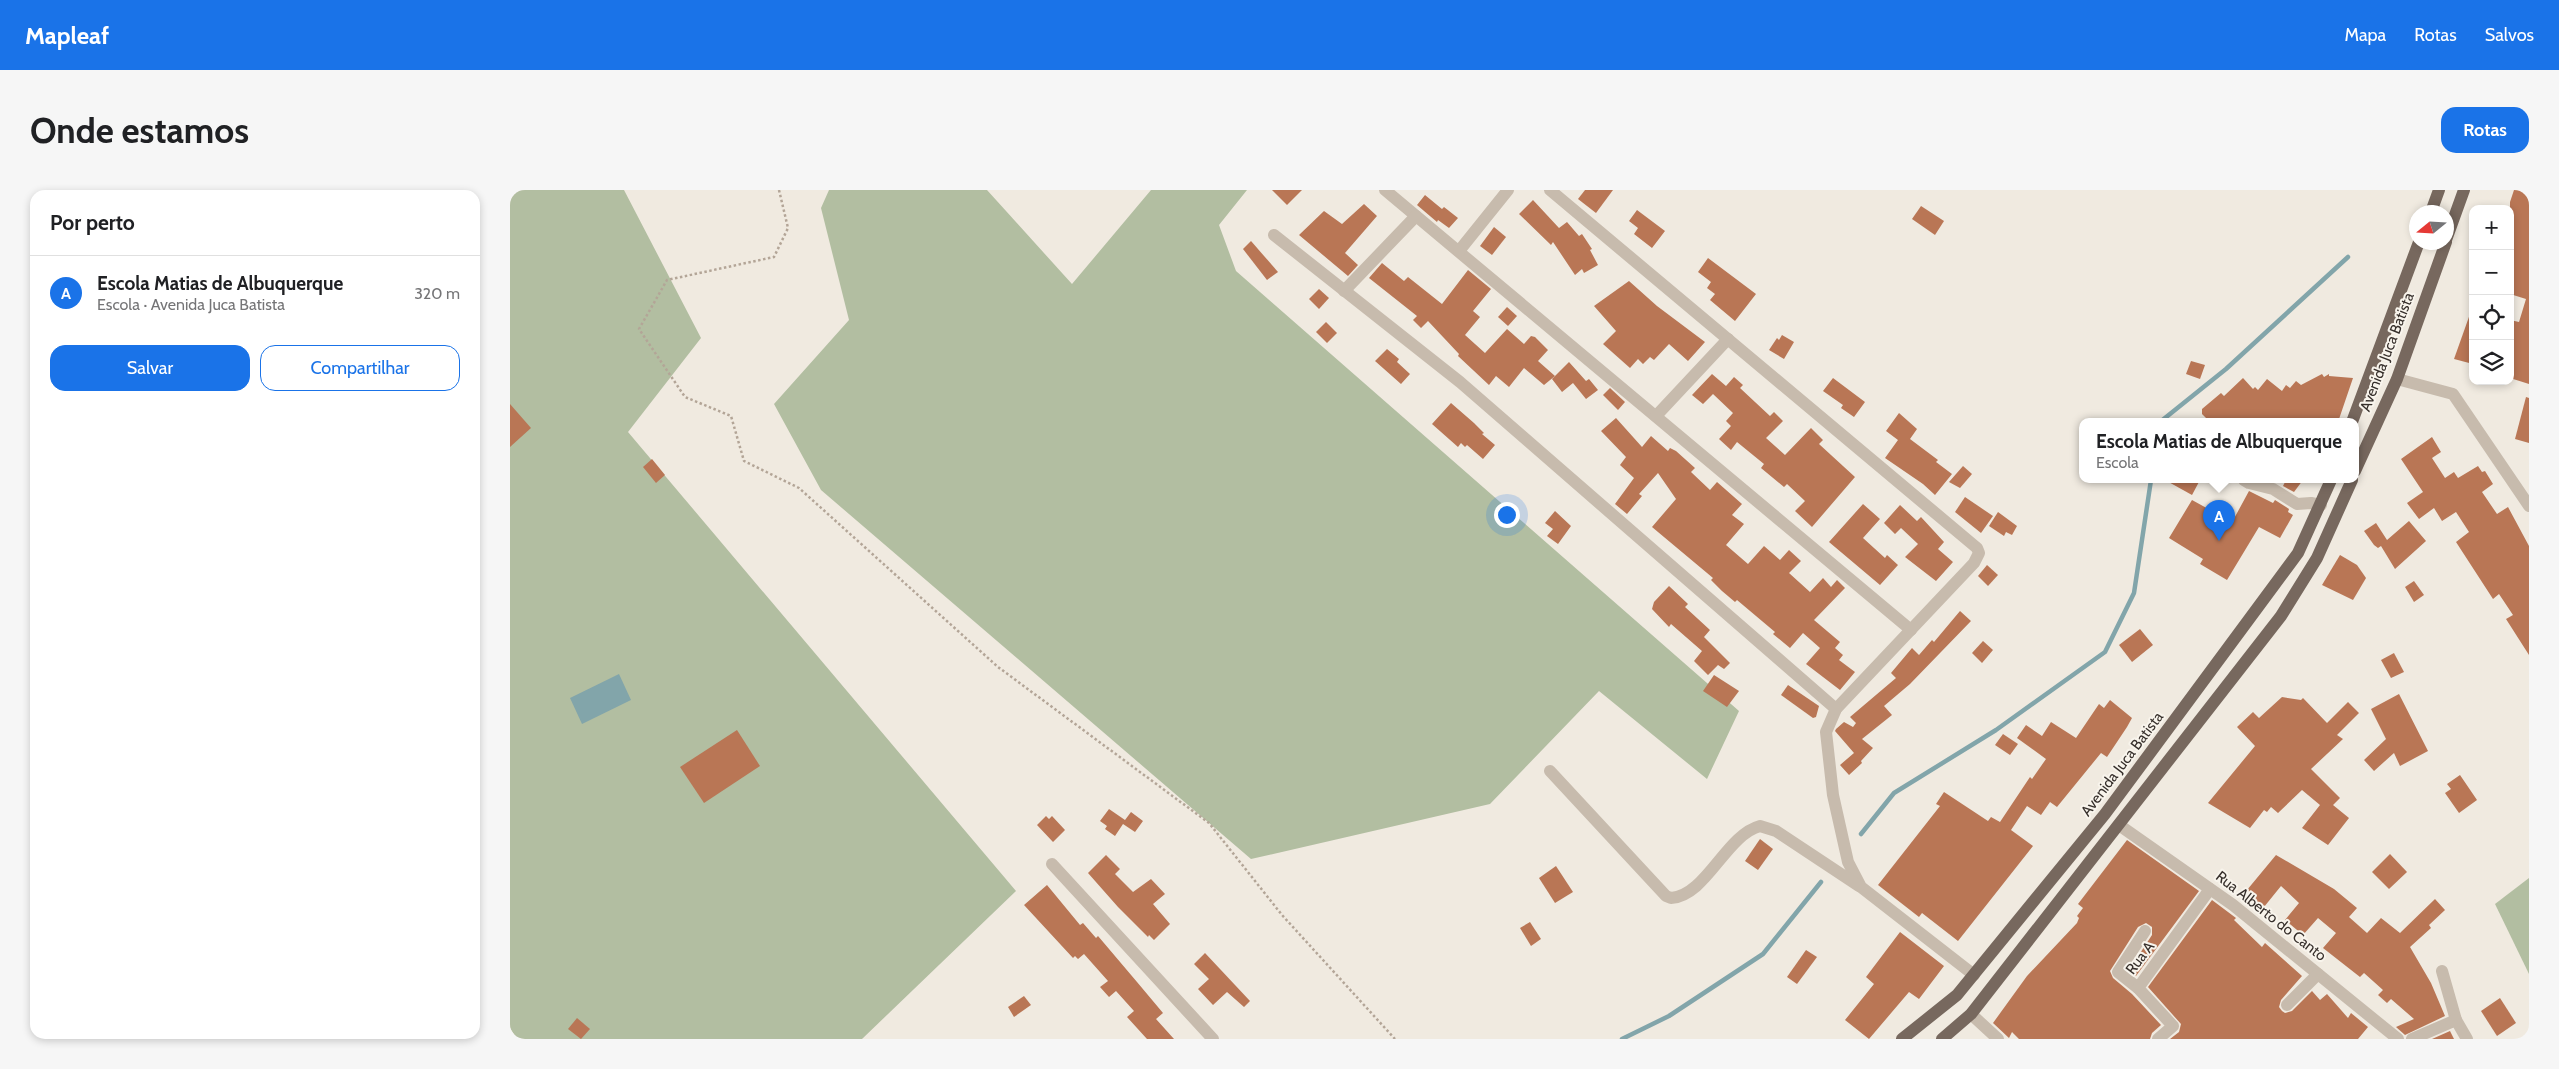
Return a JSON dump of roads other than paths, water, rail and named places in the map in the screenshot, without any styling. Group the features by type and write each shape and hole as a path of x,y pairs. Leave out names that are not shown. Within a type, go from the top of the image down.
{"main road":[{"path":"2434,205 2439,190"},
{"name":"Avenida Juca Batista","path":"2454,218 2464,190"},
{"name":"Avenida Juca Batista","path":"2353,418 2416,250"},
{"name":"Avenida Juca Batista","path":"2359,463 2397,379 2443,250"},
{"name":"Avenida Juca Batista","path":"1902,1039 1956,996 2105,814 2298,553 2330,483"},
{"path":"1942,1039 1971,1014 2281,616 2316,558 2351,483"}],"street":[{"path":"1385,190 1911,630"},
{"path":"1459,251 1508,190"},
{"path":"1550,190 1977,548 1978,553 1974,563 1836,709 1826,732 1833,795 1848,862 1861,887"},
{"path":"1344,291 1416,216"},
{"path":"1274,235 1460,382 1836,709"},
{"path":"1656,416 1728,339"},
{"path":"2397,379 2453,394 2529,506"},
{"path":"2248,483 2273,489 2297,504 2311,502 2321,506"},
{"path":"1550,771 1666,896 1671,898 1686,894 1746,832 1760,826 1776,831 1861,887 1974,975"},
{"name":"Rua Alberto do Canto","path":"2119,825 2233,905 2398,1039"},
{"path":"1052,864 1213,1039"},
{"name":"Rua A","path":"2158,1039 2172,1026 2138,988 2210,888"},
{"path":"2138,988 2118,972 2145,931"},
{"path":"2442,971 2456,1020 2467,1039"},
{"path":"2287,1005 2318,974"},
{"path":"1971,1014 1998,1039"},
{"path":"2412,1039 2456,1020"}],"water":[{"path":"619,674 631,700 582,724 570,698"}],"waterway":[{"path":"2165,418 2226,369 2348,257"},
{"path":"1861,834 1894,793 1996,730 2105,652 2134,593 2151,483"},
{"path":"1622,1039 1669,1016 1763,954 1821,882"}],"place":[{"name":"Escola Matias de Albuquerque","path":"2219,541"}]}
